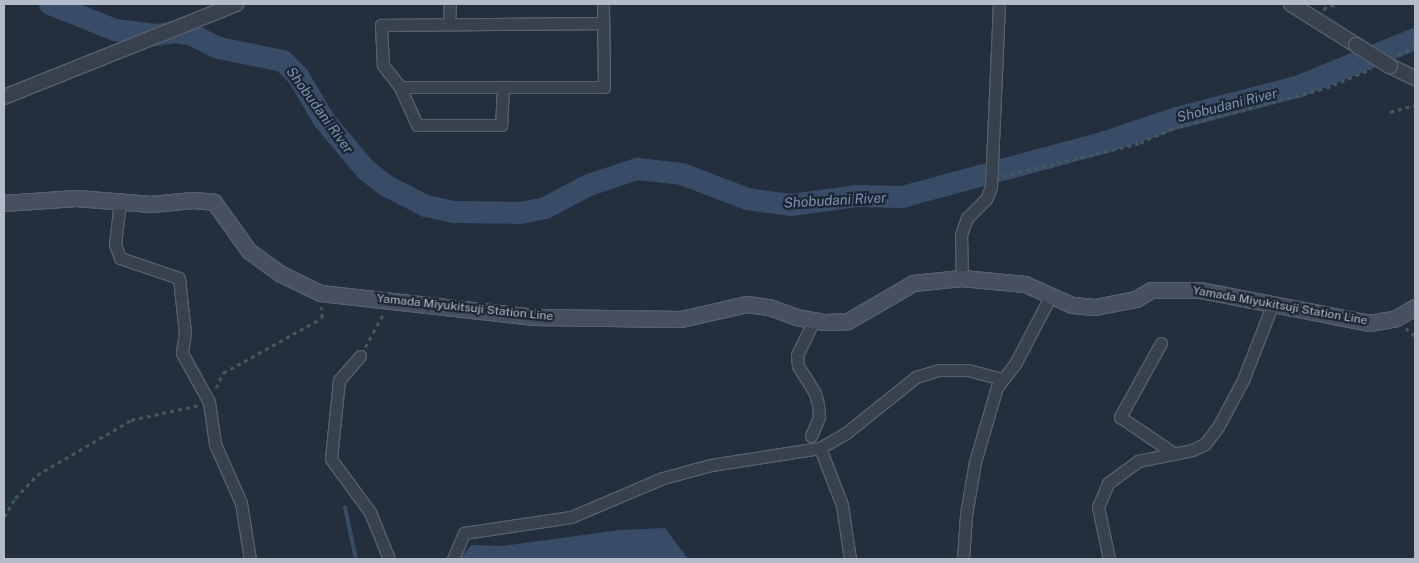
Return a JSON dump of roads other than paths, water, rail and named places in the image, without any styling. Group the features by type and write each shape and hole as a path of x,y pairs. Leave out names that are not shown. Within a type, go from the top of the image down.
{"main road":[{"name":"Yamada Miyukitsuji Station Line","path":"4,203 76,198 120,202 214,202 249,251 281,274 320,293 535,317 682,319 747,304 814,320 848,321 913,283 962,278 1026,284 1050,298 1072,305 1095,307 1136,299 1151,290 1200,290 1272,306 1369,323 1396,318 1415,307"}],"street":[{"path":"4,97 84,67 236,4"},
{"path":"449,22 450,4"},
{"path":"400,87 604,87 603,4"},
{"path":"962,278 961,235 967,218 986,198 991,187 1000,4"},
{"path":"1291,4 1356,46 1390,62 1415,78"},
{"path":"503,88 501,124 417,125 400,87 383,65 381,25 449,22 603,23"},
{"path":"120,202 115,244 120,258 179,278 186,333 182,353 209,402 215,444 241,503 250,559"},
{"path":"963,559 966,515 975,462 996,387 1015,364 1050,298"},
{"path":"1109,559 1098,507 1108,483 1138,461 1175,454 1205,444 1218,427 1243,380 1272,306"},
{"path":"811,436 819,417 818,405 815,392 798,366 797,355 814,320"},
{"path":"1161,342 1120,418 1175,454"},
{"path":"360,356 339,380 331,459 370,512 389,559"},
{"path":"453,559 464,533 572,516 663,478 701,468 820,448 846,433 916,377 939,370 968,370 1002,379"},
{"path":"820,448 842,505 850,559"}],"water":[{"path":"665,528 688,559 460,559 471,545 503,546 620,530"}],"waterway":[{"name":"Shobudani River","path":"50,4 115,30 156,35 175,32 190,34 219,48 283,61 298,76 324,120 366,170 385,185 426,206 455,212 520,213 545,208 589,185 637,169 682,174 747,199 791,205 858,196 902,197 1106,142 1177,118 1297,87 1415,39"},
{"path":"345,507 356,559"}]}
